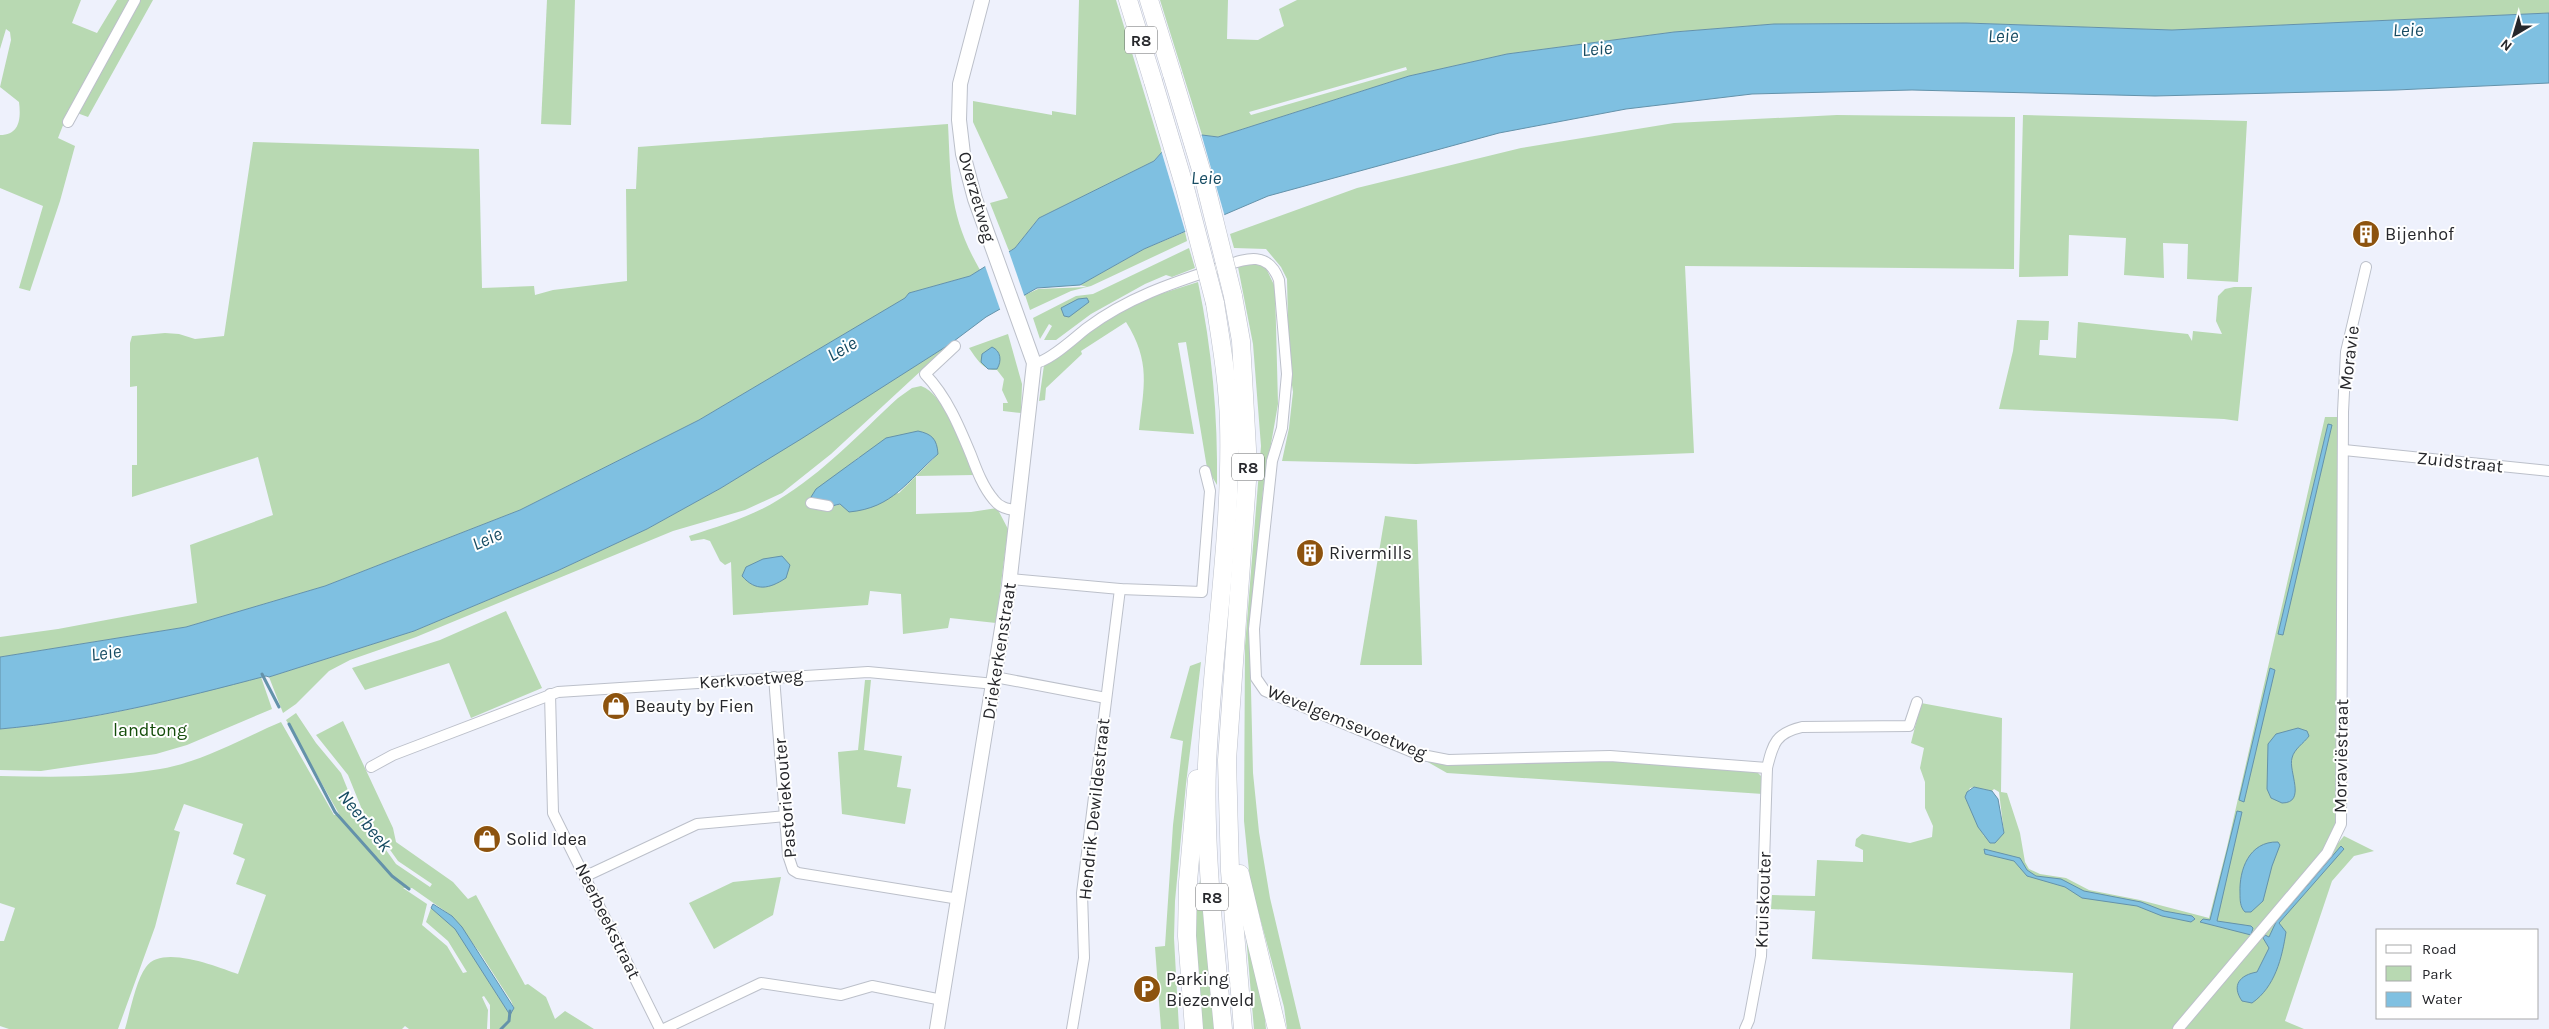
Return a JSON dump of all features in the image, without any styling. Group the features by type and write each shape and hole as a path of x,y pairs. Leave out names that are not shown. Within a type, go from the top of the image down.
{"highway":[{"name":"R8","path":"1128,0 1185,188 1215,303 1226,386 1228,490 1211,677 1207,764 1209,860 1223,1029"},
{"name":"R8","path":"1149,0 1207,191 1233,296 1241,341 1248,467 1226,760 1228,831 1243,1029"},
{"path":"1194,1029 1187,936 1188,882 1198,775 1207,764"},
{"path":"1228,831 1239,867 1277,1029"}],"street":[{"path":"68,122 135,0"},
{"name":"Overzetweg","path":"982,0 960,84 959,120 966,172 1002,276"},
{"name":"Wevelgemsevoetweg","path":"1034,363 1044,360 1089,326 1143,294 1170,283 1242,260 1256,259 1268,262 1275,271 1278,280 1287,374 1282,428 1272,461 1254,629 1256,678 1265,692 1418,754 1448,760 1610,756 1767,768"},
{"name":"Moravie","path":"2343,486 2346,352 2366,267"},
{"name":"Driekerkenstraat","path":"936,1029 959,899 1010,579 1034,363 1002,276"},
{"path":"955,346 925,374 938,389 955,418 982,481 994,501 1004,509 1018,512"},
{"name":"Zuidstraat","path":"2344,450 2549,471"},
{"path":"1010,579 1120,589 1202,592 1210,491 1205,471"},
{"name":"Moraviëstraat","path":"2178,1029 2327,853 2341,824 2343,486"},
{"path":"811,503 828,506"},
{"name":"Hendrik Dewildestraat","path":"1072,1029 1084,958 1082,893 1120,589"},
{"name":"Kerkvoetweg","path":"371,767 393,755 550,694 774,677 885,672 995,680 1106,698"},
{"name":"Pastoriekouter","path":"774,677 789,863 793,870 798,873 959,899"},
{"name":"Neerbeekstraat","path":"550,694 553,813 586,876 660,1029"},
{"name":"Kruiskouter","path":"1745,1029 1749,1020 1761,956 1767,768 1775,744 1787,731 1802,727 1836,725 1908,726 1918,702"},
{"path":"586,876 697,824 786,816"},
{"path":"664,1029 761,983 842,995 872,986 942,1000"}],"green space":[{"path":"0,0 81,0 72,23 97,33 117,0 153,0 88,117 69,110 58,138 75,146 60,201 30,291 19,288 43,206 0,188 0,135 12,132 15,129 18,125 20,114 19,102 0,87 11,40 10,32 6,29 0,49"},
{"path":"547,0 575,0 571,125 541,124"},
{"path":"1079,0 1116,0 1162,152 1154,161 1039,218 1015,248 1009,251 990,203 1008,198 973,122 973,101 1052,115 1052,111 1076,115"},
{"path":"1160,0 1228,0 1227,39 1258,40 1284,26 1279,9 1297,0 2549,0 2549,13 2172,30 1966,23 1774,24 1674,32 1507,54 1409,76 1218,137 1202,135","holes":["1406,67 1407,70 1251,115 1249,112"]},
{"path":"1837,115 2015,117 2014,269 1685,266 1694,453 1416,464 1282,461 1289,428 1293,392 1289,364 1287,279 1281,267 1266,249 1234,248 1230,234 1357,188 1521,148 1674,123"},
{"path":"2023,115 2247,121 2238,282 2187,279 2188,244 2163,243 2164,278 2124,275 2126,238 2069,235 2068,276 2019,277"},
{"path":"948,124 951,182 957,216 962,233 980,270 970,276 909,293 906,298 699,420 520,510 325,586 186,627 0,657 0,637 58,629 197,603 190,545 273,515 258,457 132,497 132,465 137,465 137,386 130,387 130,343 132,336 165,333 179,334 195,339 224,336 253,142 479,149 482,288 534,286 535,295 553,290 627,281 626,189 636,189 638,147"},
{"path":"1185,232 1187,241 1087,287 1080,285 1144,249"},
{"path":"1189,248 1195,268 1172,277 1166,275 1145,284 1091,314 1056,340 1044,340 1052,326 1049,324 1040,339 1033,318 1076,296 1093,294"},
{"path":"1257,263 1266,268 1275,287 1278,404 1263,490 1250,647 1253,773 1259,832 1270,898 1301,1029 1287,1029 1284,1007 1250,881 1244,821 1245,646 1261,446 1253,344 1238,267"},
{"path":"1198,282 1207,332 1213,383 1217,485 1207,468 1186,342 1178,343 1194,434 1139,430 1144,374 1139,350 1126,322 1081,351 1082,354 1046,388 1045,400 1039,401 1044,365 1055,360 1094,328 1135,302"},
{"path":"1087,287 1071,291 1030,310 1025,295 1038,289"},
{"path":"2252,287 2238,421 1999,409 2013,351 2017,320 2049,321 2048,340 2040,340 2039,355 2076,358 2078,322 2188,334 2192,341 2193,331 2222,334 2216,321 2218,296 2225,289"},
{"path":"1008,334 1022,384 1021,413 1003,411 1003,403 1008,403 1002,390 1004,379 997,370 988,369 981,364 969,348"},
{"path":"950,344 831,454 782,493 745,510 673,531 416,637 350,660 329,671 296,704 283,713 269,677 414,631 557,571 647,529 721,488"},
{"path":"921,386 930,391 946,411 974,475 916,476 916,514 971,512 997,508 1008,529 996,623 950,618 948,628 903,634 901,594 870,591 868,605 733,615 731,562 725,565 720,561 710,541 704,539 691,541 689,536 735,521 768,506 795,489 826,465 898,398 912,388","holes":["938,454 899,493 828,507 841,472 859,457"]},
{"path":"2325,417 2338,417 2338,821 2326,849 2172,1029 2070,1029 2073,973 1812,959 1815,911 1771,909 1772,895 1815,896 1817,860 1863,862 1863,850 1855,846 1856,839 1862,834 1910,843 1932,837 1933,826 1925,808 1925,782 1920,768 1924,748 1911,743 1921,703 2002,718 2001,792 2007,793 2020,833 2025,862 2029,869 2040,874 2066,878 2089,890 2140,900 2209,918 2227,847","holes":["1974,787 1992,791 1994,789 1999,792 2004,833 1984,836 1965,797 1970,788"]},
{"path":"1385,516 1417,520 1422,665 1360,665"},
{"path":"506,611 542,688 471,718 449,663 365,690 352,668 440,640"},
{"path":"1201,662 1186,784 1175,901 1174,938 1179,1029 1161,1029 1155,947 1165,946 1173,825 1183,741 1170,738 1190,666"},
{"name":"landtong","path":"261,677 272,709 187,745 156,754 41,771 0,770 0,729 99,716 164,702"},
{"path":"865,680 871,680 864,750 902,756 897,787 911,789 905,824 842,814 838,752 858,750"},
{"path":"296,713 316,743 341,773 354,805 396,864 430,887 432,884 398,861 363,812 348,775 316,735 343,721 393,828 396,842 453,882 468,899 476,895 525,985 528,984 546,997 555,1019 565,1011 594,1029 490,1029 490,1005 484,996 482,997 488,1010 487,1029 409,1029 405,1026 402,1029 125,1029 139,980 146,967 154,960 164,957 190,959 238,974 266,895 236,884 245,859 233,854 243,824 184,804 174,830 180,832 155,927 118,1029 9,1029 0,1026 0,941 4,941 15,908 0,903 0,776 60,777 100,775 140,772 176,766 222,749 281,722 334,815 339,814 286,720","holes":["403,888 412,888 452,916 480,953 511,1001 514,1008 510,1015 455,928 431,908 426,922 448,941 467,972 463,973 447,946 422,925 427,904"]},
{"path":"1577,759 1668,763 1757,772 1761,776 1763,794 1447,773 1426,761 1439,763"},
{"path":"2344,836 2374,851 2354,856 2332,881 2285,1021 2304,1029 2183,1029"},
{"path":"1201,873 1214,1029 1198,1029 1194,922"},
{"path":"781,877 773,915 714,949 689,903 733,882"},
{"path":"1246,935 1263,1000 1266,1029 1254,1029"}],"water":[{"name":"Leie","path":"2549,13 2549,83 2396,90 2155,96 1912,90 1752,94 1626,109 1499,133 1268,196 1144,249 1080,285 1037,288 986,317 950,344 721,488 647,529 557,571 414,631 269,677 266,676 167,701 101,715 0,729 0,657 186,627 325,586 520,510 699,420 905,298 909,293 970,276 1015,248 1039,218 1154,161 1162,152 1202,135 1218,137 1409,76 1507,54 1674,32 1774,24 1966,23 2172,30"},
{"path":"1087,298 1089,302 1069,317 1064,316 1061,308 1078,299"},
{"path":"992,347 1000,356 1000,363 997,369 988,369 981,362 982,354"},
{"path":"2328,424 2332,425 2283,635 2278,634"},
{"path":"918,431 933,438 938,454 888,499 877,505 849,512 840,504 828,507 811,505 811,497 816,489 886,438"},
{"path":"782,556 790,565 786,578 774,585 758,587 752,585 742,576 746,567 763,559"},
{"path":"2270,668 2275,670 2244,802 2239,800"},
{"path":"2298,728 2307,731 2309,736 2297,749 2292,758 2291,764 2295,785 2294,798 2289,802 2282,803 2271,798 2267,789 2268,744 2276,734"},
{"path":"1974,787 1992,791 1998,799 2004,833 1995,843 1990,843 1978,827 1965,797 1967,792"},
{"path":"2237,811 2242,812 2217,921 2251,926 2253,928 2251,935 2200,922 2203,919 2210,920"},
{"path":"2278,842 2280,845 2272,866 2263,901 2251,912 2245,912 2241,906 2240,896 2241,875 2244,866 2253,852 2260,846"},
{"path":"2341,846 2344,849 2279,923 2286,932 2280,962 2272,980 2252,1003 2242,1001 2237,986 2242,978 2257,972 2269,948 2263,938 2265,935 2269,937 2276,922"},
{"path":"1984,849 2020,858 2027,870 2036,876 2061,879 2084,891 2141,902 2164,911 2192,916 2195,919 2191,922 2162,916 2137,906 2082,898 2065,887 2027,876 2014,861 1985,854"},
{"path":"433,904 452,916 462,927 514,1008 510,1015 455,929 431,908"}],"pier":[{"path":"1201,133 1225,217 1186,234 1161,150"},
{"path":"1008,249 1025,298 1001,312 984,263"}],"waterway":[{"name":"Neerbeek","path":"262,674 279,707"},
{"name":"Neerbeek","path":"289,724 335,812 392,876 409,889"},
{"name":"Neerbeek","path":"501,1029 509,1021 510,1011"}],"place":[{"name":"Bijenhof","path":"2366,234"},
{"name":"Rivermills","path":"1310,553"},
{"name":"Beauty by Fien","path":"616,706"},
{"name":"Solid Idea","path":"487,839"},
{"name":"Parking Biezenveld","path":"1147,989"}]}
